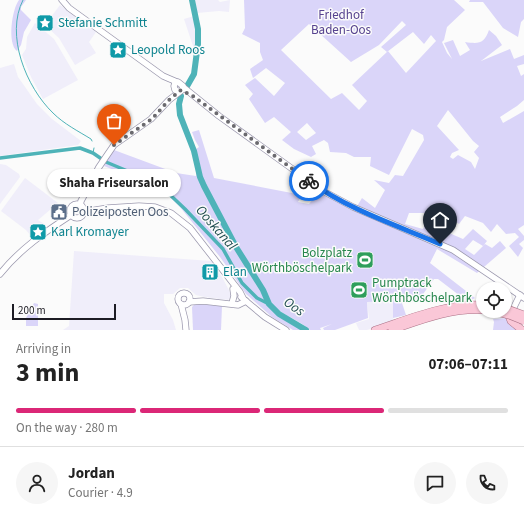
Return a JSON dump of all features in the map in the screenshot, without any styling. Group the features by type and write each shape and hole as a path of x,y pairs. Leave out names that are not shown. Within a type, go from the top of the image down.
{"main road":[{"path":"375,330 442,309 476,305"},
{"path":"392,330 444,314 476,310"},
{"path":"512,311 524,315"},
{"path":"512,316 524,321"},
{"path":"510,318 522,330"}],"street":[{"path":"62,0 69,8 178,88 193,96 323,191 353,207 453,250 522,297 512,312"},
{"path":"83,212 80,206 81,201 114,145 152,119 178,88"},
{"path":"71,215 71,207 75,205 80,206"},
{"path":"83,212 108,208 147,206 155,207 171,213 190,228 245,300"},
{"path":"71,215 75,218 79,218 82,216 83,212"},
{"path":"0,274 28,245 71,215"},
{"path":"226,276 233,289 234,295 230,303"},
{"path":"233,289 265,317 286,330"},
{"path":"187,330 186,301 230,303 245,300"}],"shaded area":[{"path":"195,0 218,0 220,2 230,0 229,12 219,11 197,13"},
{"path":"60,5 96,32 89,42 96,53 75,65 59,38 45,25"},
{"path":"194,16 197,28 197,51 193,46 184,19"},
{"path":"35,23 54,39 78,80 43,99 31,77 22,55 26,49 27,37"},
{"path":"14,64 18,77 37,104 52,119 81,141 78,145 0,156 0,68"},
{"path":"0,164 6,165 19,174 20,177 0,204"},
{"path":"25,178 58,203 38,220 46,225 32,237 26,230 1,211"},
{"path":"74,251 211,261 222,277 232,296 228,300 205,297 196,295 188,288 180,288 173,294 164,294 164,303 173,320 176,330 63,330 69,326"},
{"path":"393,301 393,322 367,330 359,330 356,323 369,319 367,302"}],"green space":[{"path":"19,0 26,0 21,7 21,10 31,20 24,32 21,45 17,51 14,47 11,34 14,11"},
{"name":"Friedhof Baden-Oos","path":"244,0 454,0 465,10 447,27 444,40 442,42 447,53 452,59 444,43 453,40 460,56 470,50 465,42 480,42 485,38 489,30 496,36 502,45 481,61 510,49 514,59 524,55 524,64 517,66 521,76 524,74 524,100 500,117 503,123 524,111 524,225 518,229 524,236 524,240 519,244 523,248 518,257 509,246 519,237 515,233 506,234 497,224 491,232 483,223 465,216 459,224 444,213 409,213 405,224 423,229 426,223 463,239 473,229 487,241 483,246 485,244 492,248 500,241 506,248 477,273 437,249 430,263 475,298 468,302 438,279 434,279 418,301 410,296 402,303 406,315 393,318 393,301 367,302 368,318 335,330 324,330 323,328 332,324 320,328 321,330 310,330 280,311 269,301 264,293 262,294 265,300 274,311 303,330 293,330 272,317 246,294 220,257 180,207 168,195 150,184 104,166 114,150 176,173 196,176 193,151 199,147 192,132 199,130 214,178 302,195 298,202 309,204 321,190 356,208 362,198 375,208 385,190 374,180 389,183 395,175 403,176 424,140 423,135 412,129 389,175 370,166 371,157 354,157 346,153 330,152 328,143 324,140 312,146 316,154 311,157 294,149 282,140 291,132 274,117 265,123 249,99 253,94 245,85 255,78 274,96 285,83 266,68 253,78 250,69 263,60 260,52 260,43 242,34 245,28","holes":["402,21 406,25 381,47 387,52 352,85 367,101 359,110 342,93 331,99 281,50 309,24 351,62 379,45","413,32 424,44 431,35 436,41 406,73 388,51","448,110 473,141 479,146 474,152 479,158 475,169 471,162 458,155 453,159 450,157 452,153 459,150 437,126","307,123 316,133 306,140 297,132","473,240 483,246 474,255 465,249"]},
{"path":"470,0 524,0 524,19 521,22 518,37 503,28 483,2 469,2"},
{"path":"34,303 38,304 38,326 26,326 26,318"},
{"path":"195,304 222,306 221,330 193,330 192,307"},
{"path":"507,318 521,330 493,330 493,319"}],"waterway":[{"path":"23,0 18,14 16,29 17,44 27,75 34,89 53,113 66,124 92,141"},
{"path":"186,88 194,74 198,44 198,29 192,0"},
{"name":"Oos","path":"181,96 179,104 180,115 194,151 200,177 236,247 263,290 269,304 279,314 306,330"},
{"name":"Ooskanal","path":"0,158 80,148 93,153 106,162 149,180 166,191 185,209 223,249 242,283 257,298 269,304"},
{"name":"Ooskanal","path":"93,153 94,148"}],"way so far":[{"path":"114,145 152,119 169,100 181,90 186,94 193,96 309,181"}],"place":[{"name":"Stefanie Schmitt","path":"45,23"},
{"name":"Leopold Roos","path":"118,50"},
{"name":"Shaha Friseursalon","path":"114,145"},
{"name":"Polizeiposten Oos","path":"59,212"},
{"name":"Karl Kromayer","path":"38,232"},
{"name":"Bolzplatz Wörthböschelpark","path":"365,260"},
{"name":"Elan","path":"210,272"},
{"name":"Pumptrack Wörthböschelpark","path":"359,290"}],"route":[{"path":"309,181 338,200 440,244"}]}
